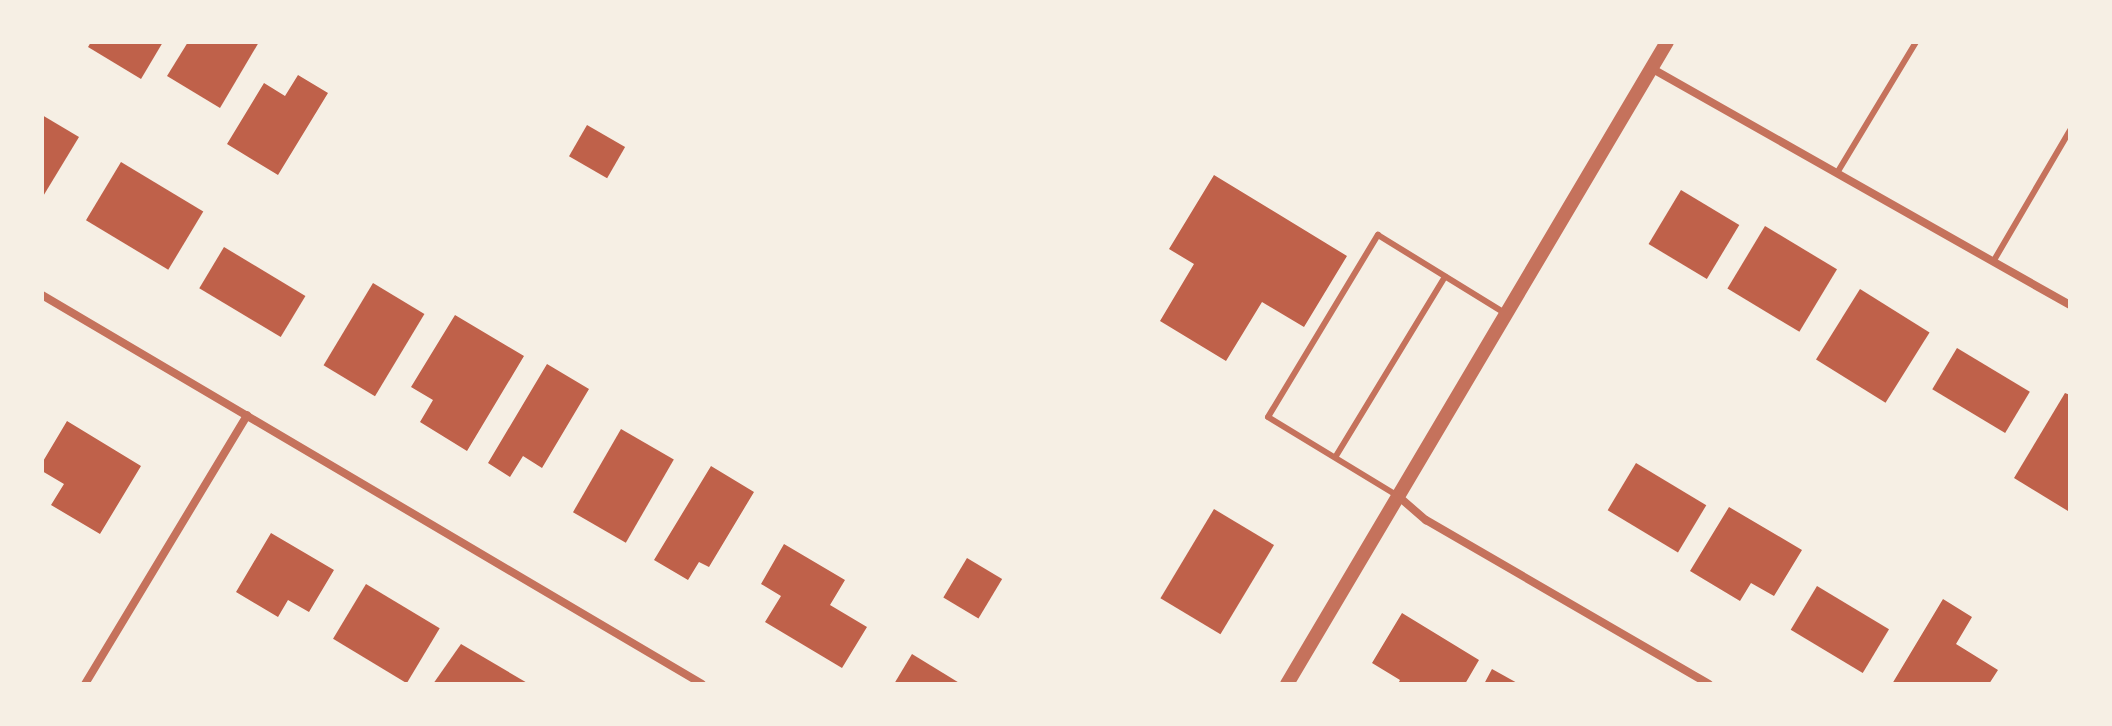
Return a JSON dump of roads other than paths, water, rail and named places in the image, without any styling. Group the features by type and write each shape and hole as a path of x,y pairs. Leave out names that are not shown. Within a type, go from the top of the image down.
{"street":[{"path":"1287,684 1667,42"},
{"path":"1651,68 2070,305"},
{"path":"42,295 702,684"},
{"path":"85,684 247,415"},
{"path":"1398,496 1426,520 1709,684"}],"lane":[{"path":"1837,173 1916,42"},
{"path":"1993,262 2070,130"},
{"path":"1398,496 1268,417 1378,235 1506,313"},
{"path":"1336,456 1445,277"}]}
